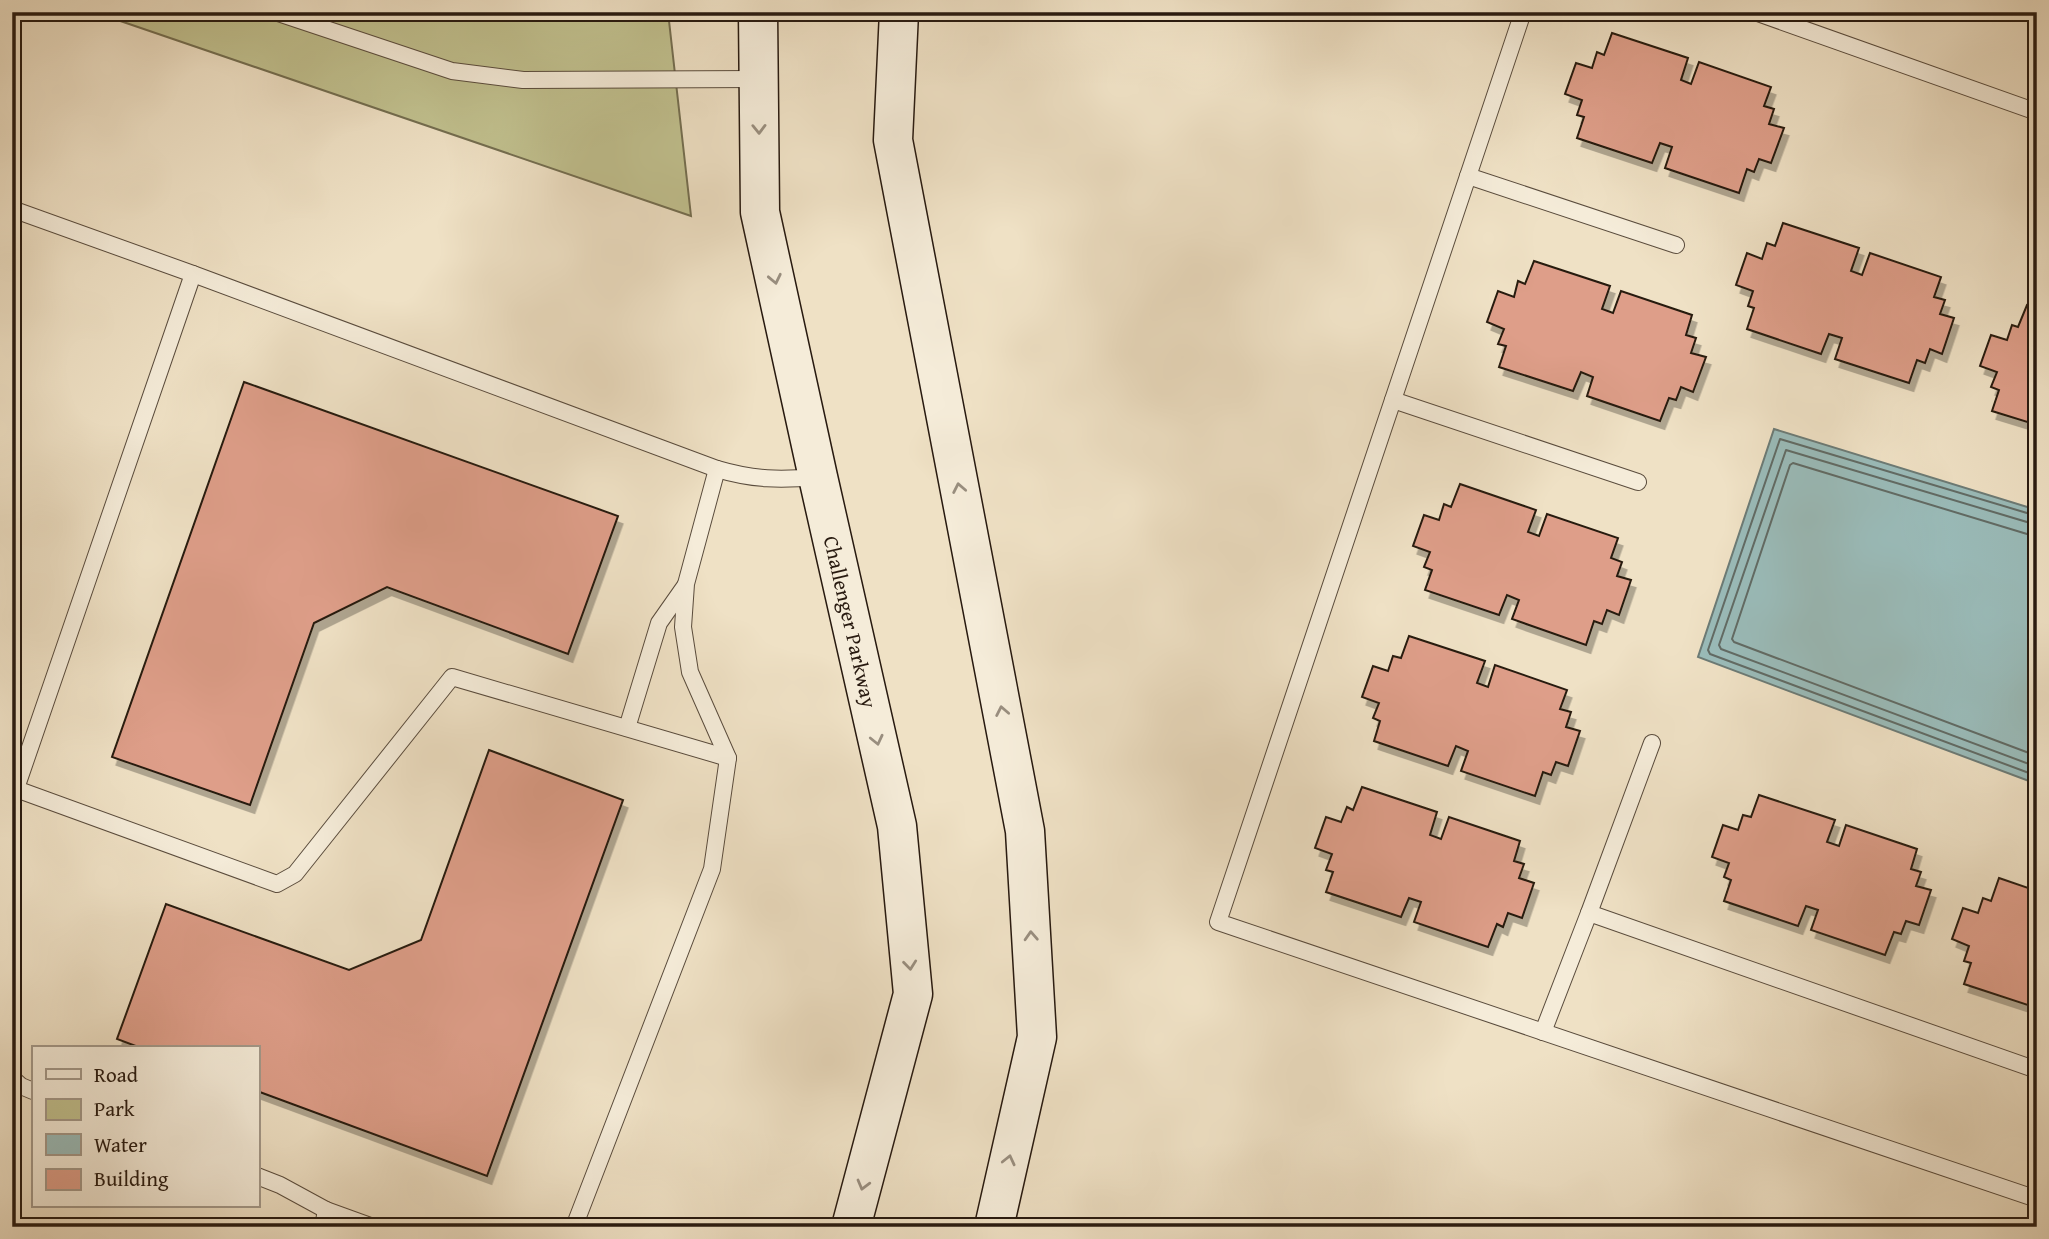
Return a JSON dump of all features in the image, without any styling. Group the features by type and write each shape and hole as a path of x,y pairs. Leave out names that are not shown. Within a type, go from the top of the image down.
{"main road":[{"name":"Challenger Parkway","path":"758,12 760,212 897,827 913,995 851,1227"},
{"path":"899,12 893,140 1025,831 1037,1037 993,1227"}],"lane":[{"path":"275,12 452,71 523,80 758,79"},
{"path":"1522,12 1218,922 2037,1199"},
{"path":"1755,12 2037,112"},
{"path":"1468,176 1676,245"},
{"path":"12,209 717,469 741,476 779,480 817,477"},
{"path":"193,274 14,794 277,884 295,874 452,677 728,758"},
{"path":"1393,400 1638,482"},
{"path":"574,1227 712,869 728,758 690,672 683,627 686,584 717,469"},
{"path":"627,728 659,623 686,584"},
{"path":"1543,1032 1652,743"},
{"path":"1590,913 2037,1070"},
{"path":"12,1078 32,1091"},
{"path":"259,1177 326,1210 373,1227"},
{"path":"323,1227 326,1210"}],"green space":[{"path":"94,12 668,12 691,216"}],"water":[{"path":"1774,429 2037,510 2037,784 1698,657"}],"building":[{"path":"1612,33 1688,58 1681,80 1691,84 1699,62 1771,87 1764,106 1774,109 1769,124 1784,128 1771,163 1759,159 1754,172 1747,169 1739,193 1665,168 1672,147 1660,143 1652,163 1577,138 1584,117 1577,115 1582,100 1565,94 1576,63 1592,68 1597,52 1604,55"},
{"path":"1783,223 1859,248 1851,271 1862,275 1870,253 1941,277 1934,297 1945,300 1940,314 1954,318 1942,354 1930,349 1925,363 1917,360 1909,383 1835,359 1842,338 1829,334 1821,354 1747,329 1754,308 1748,306 1753,291 1736,285 1747,253 1762,259 1767,243 1775,246"},
{"path":"1534,261 1610,286 1602,309 1613,313 1621,291 1692,315 1686,335 1696,338 1691,353 1706,357 1693,392 1681,387 1676,400 1669,398 1660,421 1587,396 1593,377 1581,372 1573,391 1499,367 1506,346 1498,344 1504,329 1487,322 1498,291 1514,297 1518,281 1525,284"},
{"path":"2027,305 2037,308 2037,425 1992,411 1999,390 1991,387 1997,372 1980,366 1991,335 2007,340 2012,325 2018,327"},
{"path":"244,382 618,516 568,654 387,587 314,623 250,805 112,757"},
{"path":"1460,484 1536,510 1528,532 1539,536 1547,514 1618,538 1611,558 1622,562 1617,576 1631,580 1619,615 1607,610 1602,624 1594,621 1586,645 1512,619 1519,600 1507,595 1499,615 1425,590 1432,570 1424,567 1430,552 1413,546 1424,515 1439,520 1444,504 1451,507"},
{"path":"1409,636 1485,661 1477,683 1488,687 1495,665 1567,690 1560,709 1571,712 1566,727 1580,731 1568,766 1556,762 1551,775 1543,772 1535,796 1461,771 1468,751 1456,746 1448,766 1374,741 1380,721 1373,718 1379,703 1362,697 1373,666 1388,671 1393,656 1401,658"},
{"path":"489,750 623,800 487,1176 259,1092 259,1046 136,1046 117,1039 166,904 349,970 421,940"},
{"path":"1362,787 1437,812 1430,835 1441,839 1449,817 1520,841 1514,861 1524,864 1519,878 1534,883 1522,918 1508,913 1503,927 1497,924 1488,947 1414,922 1421,902 1409,898 1401,917 1326,892 1333,872 1326,870 1332,854 1315,848 1326,817 1341,822 1347,807 1353,810"},
{"path":"1759,795 1835,820 1827,842 1839,846 1846,825 1917,849 1911,869 1921,872 1916,886 1931,890 1919,925 1906,921 1901,934 1894,932 1885,955 1811,930 1818,910 1806,906 1798,926 1724,901 1731,880 1724,877 1729,863 1712,857 1723,825 1738,830 1743,815 1751,817"},
{"path":"1999,878 2037,891 2037,1008 1964,984 1971,963 1964,961 1969,946 1952,939 1963,908 1978,913 1983,898 1991,901"}]}
